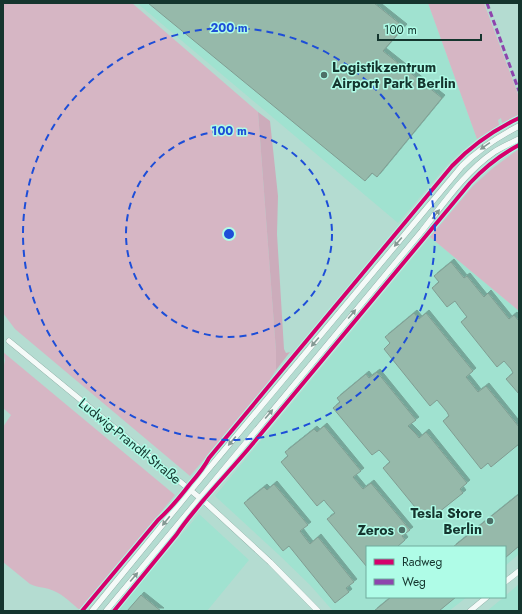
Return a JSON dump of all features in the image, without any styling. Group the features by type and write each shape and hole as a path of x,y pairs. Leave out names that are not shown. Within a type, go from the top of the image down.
{"street":[{"path":"92,611 191,490 462,166 475,153 489,143 519,126"},
{"path":"106,611 419,235 461,182 494,152 519,139"},
{"name":"Ludwig-Prandtl-Straße","path":"9,341 128,440 191,490 270,562 318,611"},
{"path":"506,581 519,571"},
{"path":"470,611 486,598"}],"shaded area":[{"path":"3,3 132,3 258,112 276,351 276,370 267,384 190,476 15,329 3,313"},
{"name":"Logistikzentrum Airport Park Berlin","path":"137,3 428,3 477,139 448,164 398,223"},
{"path":"428,3 484,3 519,97 519,115 502,123 501,118 498,120 499,125 477,139"},
{"path":"258,112 270,121 278,196 277,234 284,349 286,353 290,352 276,370 276,351"},
{"path":"519,149 519,311 430,237 473,186 493,168"},
{"path":"430,237 519,311 519,554 506,565 506,546 366,546 366,598 466,598 449,611 333,611 310,585 215,496"},
{"path":"3,352 175,495 80,610 58,593 30,584 3,562 3,427 11,415 3,408 3,370 5,360"},
{"path":"199,514 249,560 207,611 117,611"},
{"path":"519,584 519,611 487,611 503,598 506,598 506,595"}],"building":[{"name":"Logistikzentrum Airport Park Berlin","path":"148,3 374,3 404,27 383,51 442,98 377,177 372,173 365,181"},
{"path":"451,262 464,278 467,276 484,297 488,293 509,319 514,315 519,321 519,394 506,379 513,373 511,369 504,361 497,367 461,322 467,317 455,301 447,307 432,288 439,282 434,276"},
{"path":"414,313 419,319 426,313 473,371 466,377 478,392 486,386 519,427 519,444 491,467 488,463 481,469 443,421 449,416 447,412 437,400 430,406 384,349 390,343 385,337"},
{"path":"377,372 416,420 408,426 419,438 426,432 467,483 460,489 463,493 434,516 431,513 424,518 383,468 390,462 379,450 372,455 333,408 340,402 337,398 366,374 369,378"},
{"path":"324,426 361,471 353,477 363,489 371,483 410,530 402,536 405,540 398,546 366,546 366,566 327,519 335,513 324,500 317,506 281,462 288,456 285,452 314,429 317,432"},
{"path":"274,484 308,525 300,531 310,544 318,537 354,582 346,588 349,592 335,603 289,546 283,551 244,503 264,487 267,490"},
{"path":"519,494 519,546 506,557 506,546 454,546"},
{"path":"141,595 161,611 127,611"},
{"path":"390,598 455,598 439,611 374,611"}],"marked path":[{"path":"487,3 519,91"}],"cycle path":[{"path":"82,611 158,520 179,498 209,458 452,166 483,139 519,118"},
{"path":"114,611 201,503 250,447 470,183 493,162 519,145"}],"place":[{"name":"Logistikzentrum Airport Park Berlin","path":"324,75"},
{"name":"Tesla Store Berlin","path":"490,521"},
{"name":"Zeros","path":"402,530"}]}
